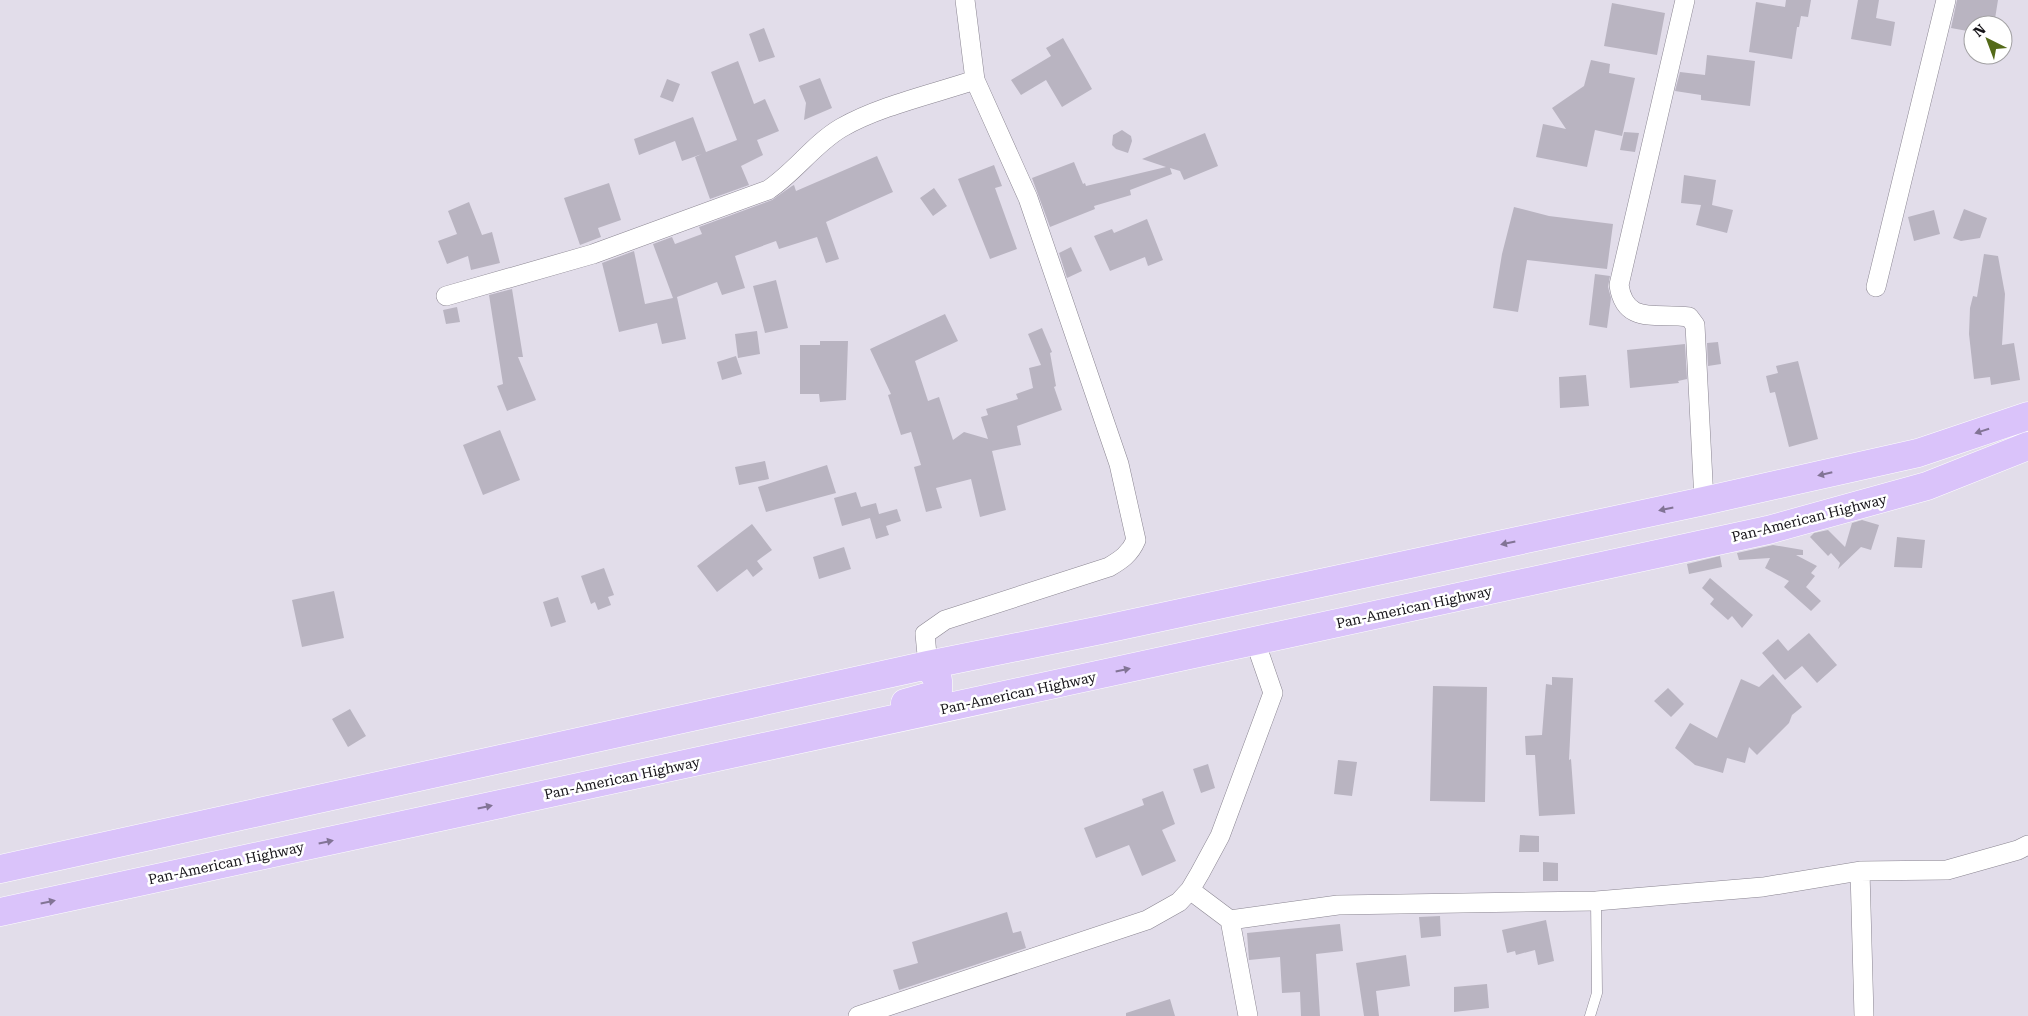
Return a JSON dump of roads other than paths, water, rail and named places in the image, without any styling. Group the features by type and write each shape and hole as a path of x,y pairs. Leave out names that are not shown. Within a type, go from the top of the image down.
{"highway":[{"path":"0,869 928,665 1101,630 1704,501 1918,453 2028,416"},
{"name":"Pan-American Highway","path":"0,912 1768,530 1927,486 2028,446"},
{"path":"983,700 955,699 947,691 946,681 952,676 964,672 1065,650 1084,643 1101,630"},
{"path":"744,751 780,736 935,694 940,685 928,665"}],"street":[{"path":"928,665 925,634 945,620 1108,567 1122,560 1132,549 1136,540 1119,464 1031,207 975,80 965,0"},
{"path":"1685,0 1620,284 1621,298 1627,307 1638,315 1688,317 1695,325 1704,501"},
{"path":"1876,287 1946,0"},
{"path":"446,296 594,254 768,190 840,129 862,118 975,80"},
{"path":"858,1016 1147,920 1179,902 1190,890 1220,836 1274,693 1255,641"},
{"path":"1230,920 1338,906 1596,901 1763,887 1860,871 1947,870 2018,850 2028,844"},
{"path":"1860,871 1864,1016"},
{"path":"1190,890 1230,920 1248,1016"}],"lane":[{"path":"1590,1016 1597,994 1596,901"}]}
